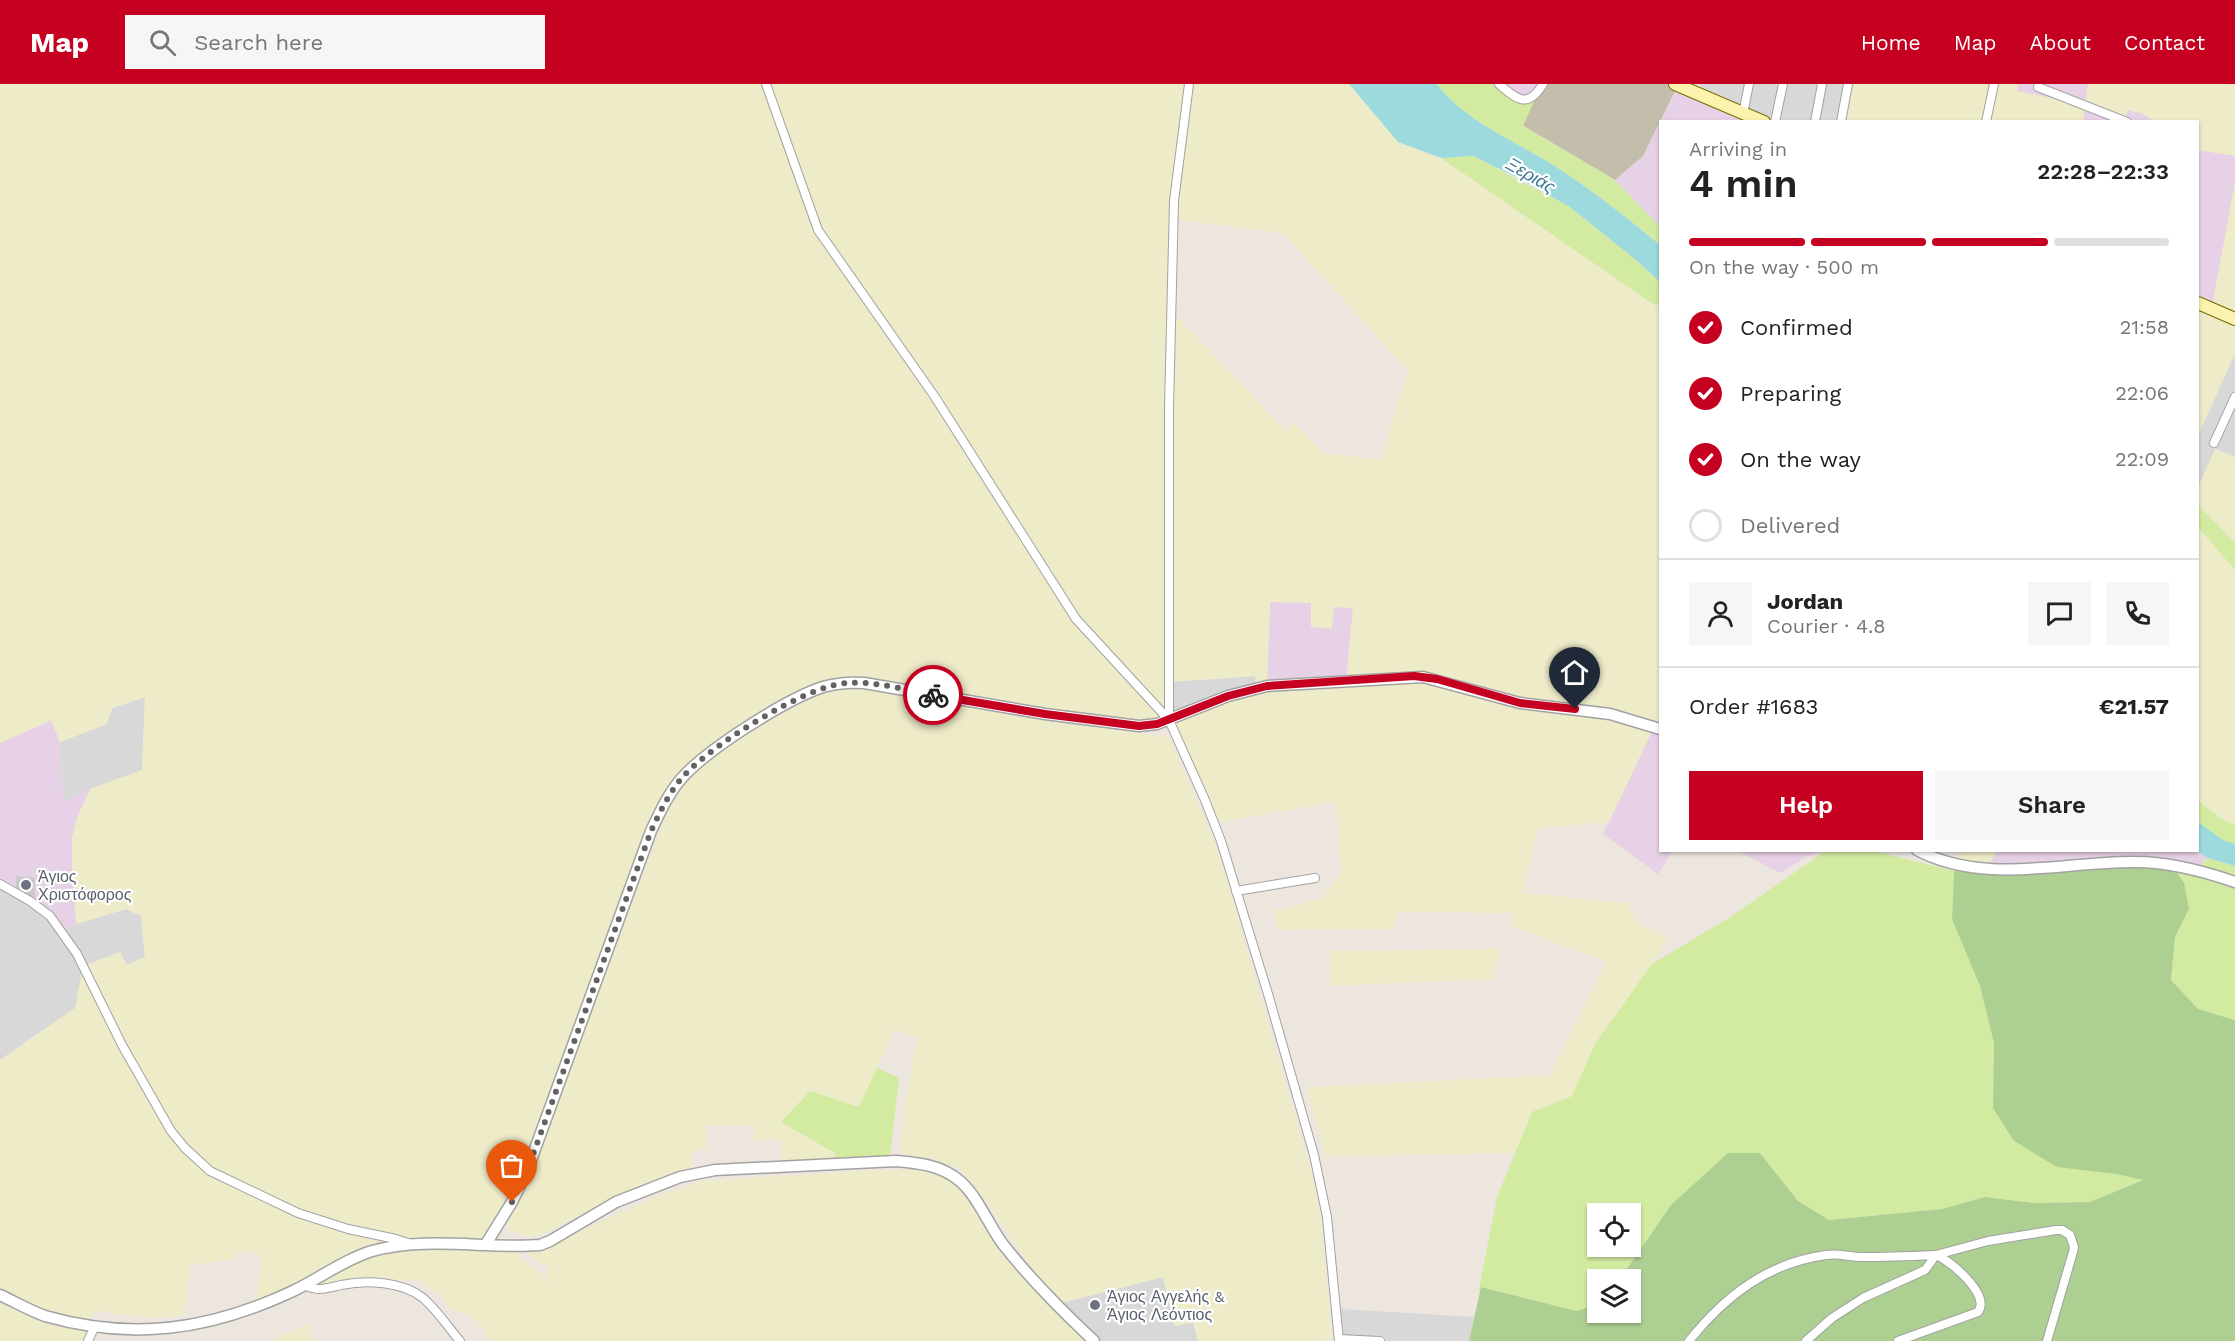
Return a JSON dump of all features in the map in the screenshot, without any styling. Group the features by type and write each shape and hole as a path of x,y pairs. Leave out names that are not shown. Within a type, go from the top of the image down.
{"main road":[{"path":"1678,84 1759,120"},
{"path":"2199,303 2235,319"}],"street":[{"path":"766,84 819,230 935,397 1076,619 1169,720 1208,808 1236,891 1323,1188 1339,1340 1380,1341"},
{"path":"1169,720 1169,408 1174,201 1189,84"},
{"path":"1499,84 1511,95 1521,100 1529,100 1537,95 1543,84"},
{"path":"1743,114 1749,84"},
{"path":"1775,120 1783,84"},
{"path":"1815,120 1822,84"},
{"path":"1841,120 1848,84"},
{"path":"1986,120 1994,84"},
{"path":"2038,87 2122,120"},
{"path":"2214,443 2235,397"},
{"path":"486,1244 512,1202 527,1171 651,831 680,780 708,754 778,709 814,691 847,683 885,686 1124,726 1145,726 1169,720 1228,696 1267,686 1414,676 1437,679 1520,703 1610,714 1659,729"},
{"path":"1922,852 1955,864 2001,870 2050,869 2118,862 2159,863 2196,870 2235,882"},
{"path":"1236,891 1315,878"},
{"path":"0,884 30,901 50,916 78,954 122,1045 171,1131 185,1148 210,1171 298,1213 348,1229 411,1244"},
{"path":"0,1295 44,1316 94,1328 147,1332 186,1328 232,1316 305,1284 353,1258 386,1248 411,1244 540,1245 616,1202 680,1177 715,1170 896,1161 925,1164 946,1172 962,1183 1020,1267 1049,1299 1094,1341"},
{"path":"1689,1341 1708,1317 1735,1292 1760,1277 1795,1262 1827,1255 1862,1257 1936,1255 1988,1240 2062,1230 2070,1235 2074,1247 2047,1341"},
{"path":"1806,1341 1832,1318 1863,1298 1925,1270 1936,1255"},
{"path":"1898,1341 1981,1309 1979,1296 1965,1277 1949,1262 1936,1255"},
{"path":"305,1284 320,1290 366,1282 388,1284 408,1290 424,1299 460,1341"},
{"path":"88,1341 94,1328"}],"shaded area":[{"path":"0,84 1349,84 1398,142 1441,158 1653,304 1659,306 1659,729 1654,727 1609,822 1538,828 1523,893 1628,903 1636,921 1667,937 1652,964 1595,1044 1572,1096 1532,1112 1515,1153 1326,1157 1307,1087 1550,1075 1606,962 1509,925 1512,913 1397,912 1395,929 1277,930 1274,911 1323,898 1341,872 1336,802 1214,823 1169,720 1145,726 856,682 814,691 708,754 660,814 527,1171 490,1248 512,1251 543,1276 544,1286 549,1268 523,1251 545,1248 652,1198 703,1181 927,1169 946,1176 958,1187 999,1246 1044,1301 1085,1341 491,1341 483,1327 470,1315 453,1311 440,1295 416,1280 366,1282 311,1288 255,1307 262,1255 237,1251 236,1258 190,1266 184,1316 148,1318 95,1311 82,1341 0,1341 0,1060 75,1008 83,966 120,952 127,965 145,957 141,916 126,909 76,924 72,838 78,816 90,789 142,770 145,697 112,708 107,724 60,742 51,720 0,743","holes":["1174,219 1284,234 1408,371 1381,459 1324,454 1295,423 1285,430 1172,311","1270,602 1311,603 1311,627 1332,629 1334,607 1353,608 1346,682 1267,685","1255,676 1256,688 1169,719 1169,682"]},
{"path":"1499,84 1543,84 1529,100"},
{"path":"1543,84 1670,84 1677,87 1643,156 1615,180 1522,125"},
{"path":"1679,84 1768,120 1661,120"},
{"path":"1701,84 1852,84 1845,120 1768,120 1700,92"},
{"path":"1852,84 2018,84 2017,91 2085,105 2083,120 1845,120"},
{"path":"2018,84 2088,84 2086,105 2126,117 2126,110 2141,113 2153,120 2083,120 2085,105 2017,91"},
{"path":"2088,84 2235,84 2235,156 2199,150 2199,120 2153,120 2141,113 2127,110 2126,117 2085,105"},
{"path":"1659,124 1659,226 1615,180 1643,156"},
{"path":"2199,150 2235,156 2235,183 2212,307 2199,300"},
{"path":"2235,183 2235,316 2212,307"},
{"path":"2199,305 2235,321 2235,353 2199,434"},
{"path":"2235,353 2235,457 2215,449 2199,486 2199,434"},
{"path":"2215,449 2235,457 2235,538 2233,540 2199,506 2199,486"},
{"path":"2199,528 2235,570 2235,824 2225,821 2199,802"},
{"path":"1270,601 1311,602 1331,629 1334,607 1353,608 1346,682 1267,686"},
{"path":"1256,676 1257,688 1169,720 1169,682"},
{"path":"853,685 1046,721 1169,737 1217,848 1313,1177 1320,1211 1332,1338 1321,1341 1198,1341 1193,1322 1175,1326 1163,1277 1061,1303 1034,1272 981,1194 960,1169 931,1158 900,1154 905,1106 917,1037 895,1029 859,1107 810,1091 782,1122 835,1153 834,1158 781,1162 781,1140 754,1140 754,1125 707,1125 706,1149 692,1152 692,1171 674,1174 622,1194 548,1232 533,1237 509,1231 506,1222 512,1217 517,1207 662,825 687,777 707,758 787,711 838,686"},
{"path":"145,697 142,770 90,789 63,804 60,742 107,724 112,708"},
{"path":"52,720 60,742 63,803 90,789 78,816 72,838 76,924 61,933 50,916 0,884 0,743"},
{"path":"1654,727 1659,729 1659,852 1672,852 1658,874 1603,834"},
{"path":"2199,851 2208,858 2196,870 1986,869 1996,852"},
{"path":"1740,852 1820,852 1806,857 1780,873"},
{"path":"1963,852 1996,852 1986,869 1955,864"},
{"path":"16,876 35,878 34,904 16,893"},
{"path":"0,884 30,901 61,933 76,924 126,909 141,916 145,957 127,965 120,952 75,1008 0,1060"},
{"path":"1500,949 1493,979 1331,986 1331,951"},
{"path":"1163,1277 1175,1326 1193,1322 1198,1341 1101,1341 1061,1303"},
{"path":"1341,1309 1474,1317 1469,1341 1344,1341"},
{"path":"308,1324 314,1341 270,1341"}],"green space":[{"path":"1437,84 1499,84 1521,100 1537,95 1523,126 1615,180 1659,226 1659,244 1608,203 1567,174 1490,129 1448,97"},
{"path":"1473,156 1570,207 1659,281 1659,305 1653,304 1441,158"},
{"path":"2199,506 2235,543 2235,570 2199,528"},
{"path":"2199,802 2225,821 2235,824 2235,844 2223,840 2199,823"},
{"path":"1824,852 1878,852 1954,871 1952,919 1980,986 1994,1043 1993,1108 2116,1174 2144,1179 2090,1202 2034,1203 1985,1197 1942,1209 1829,1220 1798,1201 1760,1153 1671,1205 1641,1249 1641,1203 1587,1203 1587,1257 1635,1257 1627,1269 1587,1269 1587,1307 1576,1311 1481,1287 1478,1293 1497,1197 1532,1112 1572,1096 1595,1044 1652,964 1729,918"},
{"path":"2208,858 2235,866 2235,882 2196,870"},
{"path":"2133,863 2173,867 2184,883 2189,909 2175,937 2171,980 2198,1009 2235,1020 2235,1341 1469,1341 1481,1287 1576,1311 1587,1307 1587,1323 1641,1323 1641,1269 1627,1269 1635,1257 1641,1257 1641,1249 1671,1205 1728,1153 1760,1153 1798,1201 1829,1220 1942,1209 1985,1197 2034,1203 2090,1202 2143,1180 2116,1174 2057,1167 2014,1141 1993,1108 1994,1043 1980,986 1952,919 1954,871 2044,872"},
{"path":"2173,867 2235,884 2235,1020 2198,1009 2171,980 2175,937 2189,909"},
{"path":"877,1068 899,1078 890,1157 834,1158 835,1153 781,1122 810,1091 859,1107"}],"water":[{"name":"Ξεριάς","path":"1349,84 1437,84 1448,97 1475,119 1567,174 1659,244 1659,281 1570,207 1514,176 1473,156 1441,158 1398,142"},
{"path":"2199,823 2223,840 2235,844 2235,866 2208,858 2199,852"}],"way so far":[{"path":"512,1202 527,1171 651,831 680,780 708,754 741,732 778,709 822,688 856,682 933,695"}],"place":[{"name":"Άγιος Χριστόφορος","path":"26,885"},
{"name":"Άγιος Αγγελής & Άγιος Λεόντιος","path":"1095,1305"}],"route":[{"path":"933,695 1124,726 1145,726 1169,720 1228,696 1267,686 1414,676 1431,677 1520,703 1575,709"}]}
